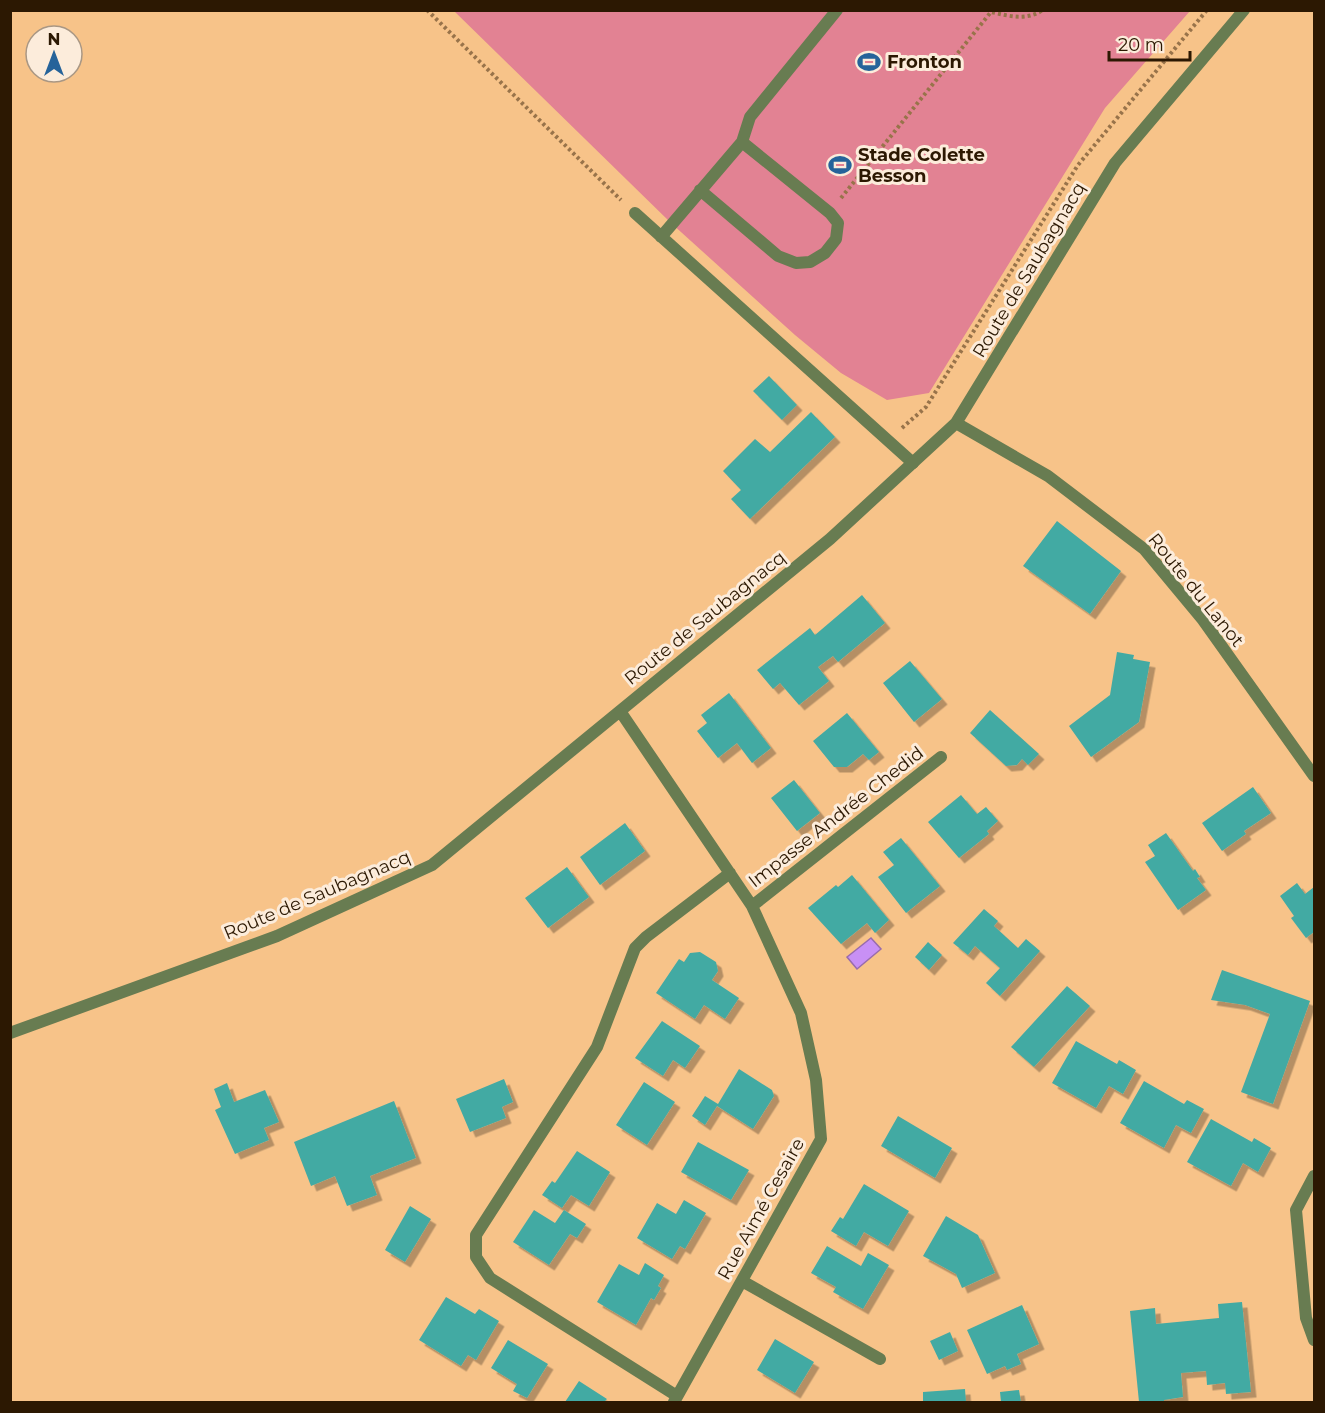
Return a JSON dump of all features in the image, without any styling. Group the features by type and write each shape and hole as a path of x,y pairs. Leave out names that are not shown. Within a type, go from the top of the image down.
{"street":[{"path":"660,237 742,141 750,117 837,10"},
{"name":"Route de Saubagnacq","path":"10,1033 277,936 432,865 830,539 956,423 1115,163 1244,10"},
{"path":"700,190 778,256 796,263 810,262 825,253 836,239 837,224 830,213 742,141"},
{"path":"634,213 913,463"},
{"name":"Route du Lanot","path":"956,423 1048,476 1144,549 1203,620 1314,776"},
{"name":"Rue Aimé Cesaire","path":"620,711 752,906 801,1013 816,1080 821,1138 675,1399"},
{"name":"Impasse Andrée Chedid","path":"752,906 941,757"},
{"path":"675,1399 490,1278 476,1257 476,1235 597,1047 634,948 730,873"},
{"path":"1314,1176 1296,1210 1306,1318 1314,1340"},
{"path":"742,1281 880,1359"}],"path":[{"path":"427,10 634,213"},
{"path":"830,213 991,12 1016,18 1034,16 1043,10"},
{"path":"889,441 909,419 926,407 1078,165 1207,10"}],"shaded area":[{"name":"Stade Colette Besson","path":"454,11 1190,11 1105,108 929,393 887,400 841,373 795,335 671,223"},
{"path":"871,938 881,949 857,969 847,957"}],"building":[{"path":"769,376 797,405 782,420 753,391"},
{"path":"811,412 835,437 750,519 731,499 741,490 723,471 755,439 770,452"},
{"path":"1057,521 1121,571 1090,614 1023,566"},
{"path":"862,595 885,623 838,662 833,656 818,667 829,681 799,705 780,683 773,689 757,670 810,628 815,635"},
{"path":"1117,652 1134,655 1133,659 1150,662 1139,722 1091,757 1069,726 1110,695"},
{"path":"910,661 942,699 914,722 883,683"},
{"path":"729,693 771,748 752,763 737,743 718,758 697,731 707,723 701,715"},
{"path":"990,710 1039,754 1028,765 1022,759 1017,765 1006,766 970,733"},
{"path":"847,713 879,752 869,760 863,754 847,767 834,767 813,741"},
{"path":"794,780 820,813 797,831 771,798"},
{"path":"1253,787 1271,813 1244,831 1246,834 1222,851 1202,823"},
{"path":"961,795 977,814 986,807 998,821 987,831 989,834 959,858 928,822"},
{"path":"625,823 645,851 600,885 580,857"},
{"path":"1166,833 1193,871 1195,869 1200,877 1197,878 1206,890 1178,910 1145,862 1155,856 1148,845"},
{"path":"901,838 940,886 906,913 878,877 894,865 883,852"},
{"path":"567,867 589,897 548,928 525,898"},
{"path":"852,875 889,920 875,933 867,923 841,944 808,908"},
{"path":"1297,883 1305,894 1314,887 1314,932 1306,938 1291,918 1294,916 1280,896"},
{"path":"984,909 998,921 994,926 1018,948 1026,939 1040,951 1000,996 986,983 1000,968 975,946 968,955 953,943"},
{"path":"928,942 942,955 929,970 915,957"},
{"path":"700,952 716,962 718,971 712,980 739,998 725,1019 704,1005 695,1019 656,993 679,959 684,962 690,953"},
{"path":"1222,970 1310,1001 1273,1104 1241,1092 1270,1014 1245,1005 1211,1000"},
{"path":"1067,986 1090,1006 1034,1067 1011,1047"},
{"path":"662,1021 700,1046 685,1068 673,1060 663,1076 635,1058"},
{"path":"1076,1041 1117,1064 1119,1060 1136,1070 1123,1094 1109,1086 1096,1108 1052,1083"},
{"path":"739,1069 772,1090 774,1096 753,1129 717,1106 705,1125 692,1116 705,1096 718,1104"},
{"path":"504,1079 513,1102 502,1107 506,1118 470,1132 456,1099"},
{"path":"1144,1081 1184,1104 1187,1100 1204,1109 1191,1133 1176,1125 1164,1148 1120,1123"},
{"path":"644,1082 675,1102 647,1145 616,1125"},
{"path":"227,1083 234,1102 265,1090 279,1122 264,1128 269,1140 235,1154 215,1110 221,1107 214,1089"},
{"path":"394,1101 416,1158 370,1176 377,1195 347,1206 335,1176 311,1186 294,1142"},
{"path":"898,1116 952,1148 935,1178 881,1146"},
{"path":"1211,1119 1252,1142 1254,1138 1271,1148 1258,1172 1243,1163 1231,1186 1187,1162"},
{"path":"698,1142 749,1170 731,1200 681,1172"},
{"path":"577,1151 610,1172 589,1206 571,1195 562,1208 542,1195 552,1181 555,1183"},
{"path":"864,1184 909,1211 888,1246 864,1232 856,1246 831,1231 840,1217 843,1219"},
{"path":"684,1200 706,1213 685,1249 680,1246 672,1259 637,1238 657,1203 676,1214"},
{"path":"410,1206 431,1219 405,1262 385,1250"},
{"path":"534,1210 555,1223 564,1210 586,1224 577,1238 570,1234 549,1265 513,1242"},
{"path":"946,1216 978,1235 995,1273 962,1288 956,1274 923,1256"},
{"path":"827,1246 861,1266 868,1253 889,1265 863,1309 833,1292 836,1287 811,1273"},
{"path":"645,1263 664,1275 658,1286 661,1288 654,1300 651,1298 636,1325 597,1302 619,1264 639,1275"},
{"path":"446,1297 475,1314 479,1309 499,1321 476,1360 468,1355 461,1366 419,1340"},
{"path":"1242,1302 1251,1392 1226,1394 1225,1383 1207,1385 1206,1371 1181,1373 1183,1397 1164,1400 1164,1402 1139,1402 1130,1311 1155,1308 1156,1324 1219,1318 1218,1304"},
{"path":"1022,1305 1039,1344 1017,1354 1021,1364 1007,1370 1005,1366 987,1374 967,1330"},
{"path":"950,1332 958,1351 939,1360 930,1341"},
{"path":"775,1339 814,1362 795,1393 757,1370"},
{"path":"508,1340 548,1364 527,1398 513,1391 517,1384 491,1368"},
{"path":"579,1381 607,1399 604,1402 565,1402"},
{"path":"965,1389 966,1402 923,1402 923,1392"},
{"path":"1019,1390 1021,1402 1001,1402 1000,1392"}],"place":[{"name":"Fronton","path":"869,62"},
{"name":"Stade Colette Besson","path":"840,165"}]}
